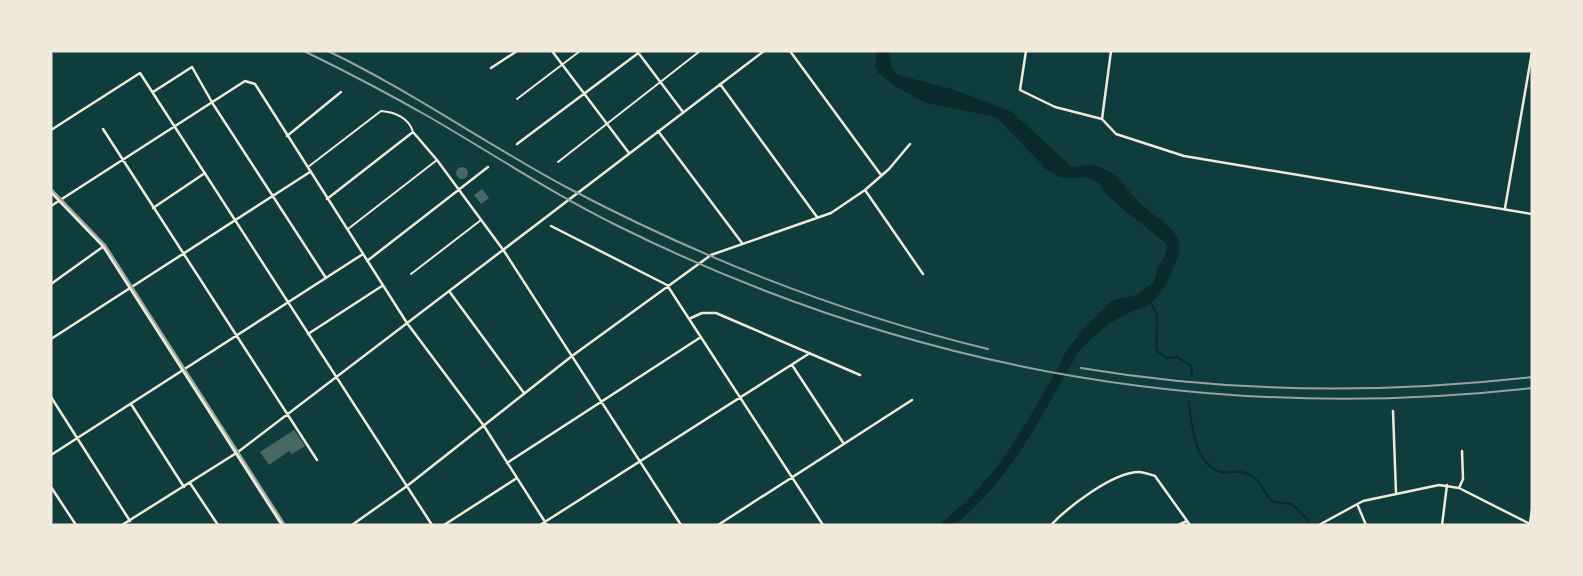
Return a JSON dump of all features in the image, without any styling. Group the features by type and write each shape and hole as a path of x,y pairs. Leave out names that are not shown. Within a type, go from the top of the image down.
{"main road":[{"path":"51,191 104,246 283,525"}],"street":[{"path":"491,68 516,51"},
{"path":"552,51 629,153"},
{"path":"517,144 639,51 683,112"},
{"path":"122,525 236,454 764,51"},
{"path":"790,51 881,176"},
{"path":"1027,51 1020,90 1055,107 1102,119 1116,134 1184,156 1532,214"},
{"path":"1102,119 1111,51"},
{"path":"1505,209 1532,52"},
{"path":"153,92 192,67 213,104 326,278"},
{"path":"51,130 141,73 432,525"},
{"path":"51,206 245,81 255,84 407,323 484,426 546,524"},
{"path":"720,84 818,218"},
{"path":"287,136 341,92"},
{"path":"103,129 317,460"},
{"path":"658,131 743,244"},
{"path":"327,199 413,132 504,251 681,525"},
{"path":"352,525 407,486 667,285 711,255 831,214 865,190 898,161 910,144"},
{"path":"367,261 488,167"},
{"path":"51,339 310,172"},
{"path":"153,208 205,173"},
{"path":"865,190 923,274"},
{"path":"551,226 667,285 691,318 823,525"},
{"path":"51,284 104,246"},
{"path":"51,456 363,254"},
{"path":"309,334 383,286"},
{"path":"449,291 525,394"},
{"path":"691,318 713,312 860,374"},
{"path":"507,463 702,337"},
{"path":"540,525 546,524 810,353"},
{"path":"791,364 844,444"},
{"path":"51,397 130,521"},
{"path":"718,525 912,400"},
{"path":"131,404 184,487"},
{"path":"1394,411 1396,494"},
{"path":"1459,488 1463,479 1462,451"},
{"path":"1051,525 1072,504 1120,477 1139,472 1155,476 1190,525"},
{"path":"444,525 517,478"},
{"path":"190,482 218,525"},
{"path":"1319,525 1357,504 1433,485 1459,488 1531,524 1532,510"},
{"path":"1443,525 1447,485"},
{"path":"51,486 76,525"},
{"path":"1357,504 1366,525"},
{"path":"1178,525 1187,521"}],"lane":[{"path":"517,99 580,51"},
{"path":"558,162 700,51"},
{"path":"307,167 381,111 402,117 410,124 413,132"},
{"path":"347,230 437,160"},
{"path":"411,274 481,220"}],"water":[{"path":"877,51 888,51 892,68 898,75 955,90 1012,112 1072,167 1092,165 1118,178 1142,205 1174,232 1177,239 1179,254 1157,297 1147,306 1124,315 1107,326 1071,361 1061,359 1082,330 1113,300 1134,296 1154,282 1158,266 1164,258 1166,243 1106,194 1099,183 1086,177 1057,176 1046,169 996,117 926,103 898,88 878,73 875,67"}],"building":[{"path":"462,167 468,173 462,179 456,173"},
{"path":"482,189 489,198 481,204 474,195"},
{"path":"294,430 305,446 292,454 289,451 269,465 260,452"}],"waterway":[{"path":"1151,304 1157,315 1157,351 1167,358 1177,357 1191,365 1192,376"},
{"path":"946,525 986,488 1003,466 1034,420 1075,348"},
{"path":"1189,401 1196,442 1205,461 1221,472 1241,472 1252,476 1273,502 1292,504 1309,521"}],"tram line":[{"path":"51,189 105,245 285,525"}],"railway":[{"path":"304,51 415,109 618,226 727,276 838,317 950,350 1063,374 1178,391 1295,398 1412,397 1532,388"},
{"path":"328,51 389,83 568,188 670,238 721,261 825,301 878,319 988,349"},
{"path":"1081,368 1193,382 1306,388 1419,386 1532,377"}]}
